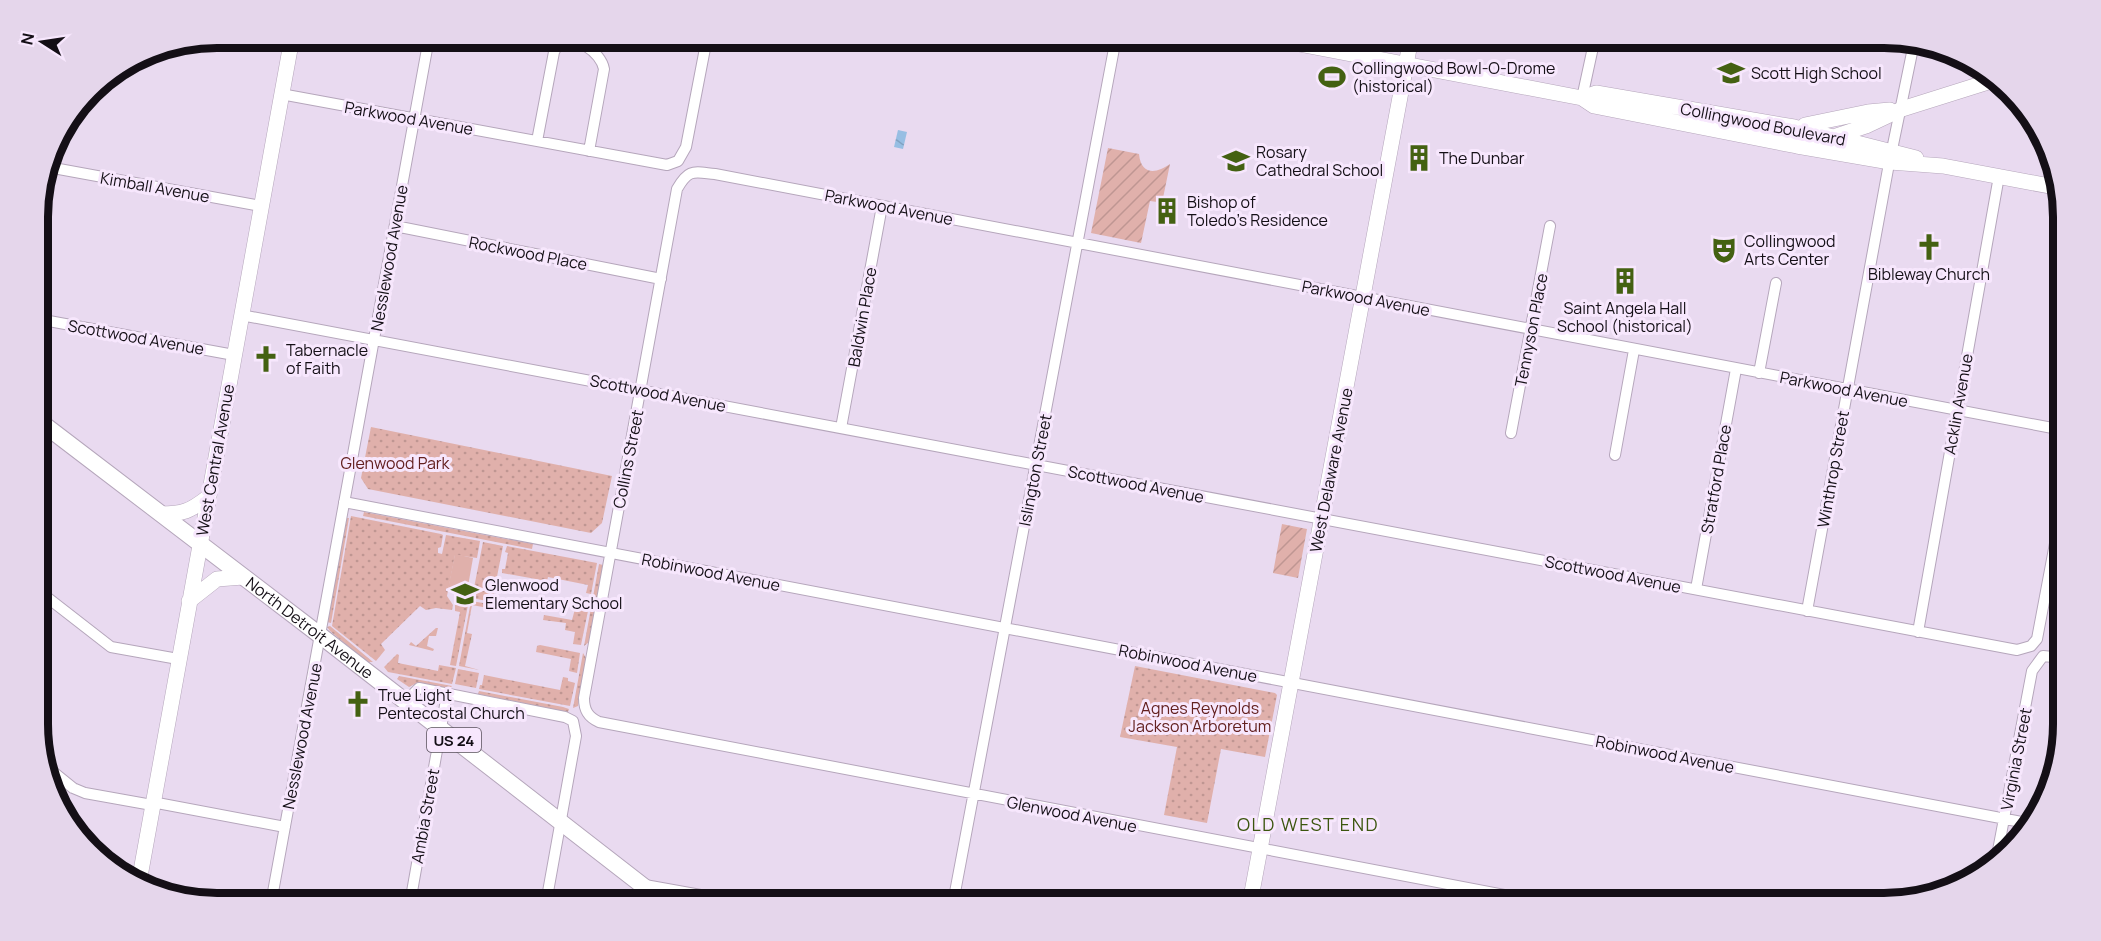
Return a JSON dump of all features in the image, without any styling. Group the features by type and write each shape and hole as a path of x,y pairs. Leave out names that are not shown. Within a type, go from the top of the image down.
{"main road":[{"name":"West Central Avenue","path":"140,874 291,48"},
{"name":"Collingwood Boulevard","path":"1319,48 1582,98 1594,106 1797,146 1891,156 2050,186"},
{"name":"West Delaware Avenue","path":"1252,893 1410,48"},
{"path":"1797,146 1866,126 1902,109 1986,83"},
{"name":"Collingwood Boulevard","path":"1582,98 1596,93 1794,127 1836,136 1891,156"},
{"path":"1673,122 1682,108"},
{"path":"1794,127 1868,112 1902,109"},
{"name":"North Detroit Avenue","path":"48,428 441,730 466,742 560,823 651,893"},
{"path":"161,514 184,513 207,498"},
{"path":"189,601 217,579 243,577"}],"street":[{"name":"Nesslewood Avenue","path":"273,893 427,48"},
{"path":"537,141 556,48"},
{"path":"588,48 595,52 603,63 604,69 590,151"},
{"name":"Parkwood Avenue","path":"282,94 667,165 678,161 686,147 705,48"},
{"name":"Islington Street","path":"955,893 1114,48"},
{"path":"1582,98 1593,48"},
{"name":"Winthrop Street","path":"1807,611 1891,156 1913,50"},
{"name":"Kimball Avenue","path":"56,168 261,206"},
{"name":"Parkwood Avenue","path":"678,189 686,176 693,172 715,174 2053,428"},
{"name":"Acklin Avenue","path":"1918,632 1999,176"},
{"name":"Collins Street","path":"598,722 588,714 584,702 678,189"},
{"name":"Baldwin Place","path":"841,428 882,206"},
{"name":"Rockwood Place","path":"395,226 661,279"},
{"name":"Tennyson Place","path":"1511,434 1550,226"},
{"path":"1760,373 1776,283"},
{"name":"Scottwood Avenue","path":"241,315 2017,650 2031,646 2037,639 2053,557"},
{"name":"Scottwood Avenue","path":"48,321 234,354"},
{"path":"1615,454 1634,350"},
{"name":"Stratford Place","path":"1696,589 1736,369"},
{"name":"Robinwood Avenue","path":"344,502 2021,822"},
{"path":"48,598 111,647 178,660"},
{"name":"Virginia Street","path":"1999,847 2032,671 2040,658 2046,655 2053,656"},
{"path":"405,702 419,688 447,694 478,705 570,719 575,726 576,736 548,893"},
{"name":"Ambia Street","path":"412,893 447,694"},
{"name":"Glenwood Avenue","path":"598,722 1493,893"},
{"path":"56,774 73,788 85,793 285,827"},
{"path":"640,884 690,893"}],"green space":[{"path":"1108,148 1139,154 1143,166 1150,171 1160,170 1170,164 1163,198 1158,197 1157,202 1150,201 1141,243 1091,233"},
{"name":"Glenwood Park","path":"371,427 612,476 602,523 591,533 368,489 361,478"},
{"path":"364,512 533,544 532,549 363,516"},
{"path":"351,516 441,534 443,535 438,553 442,554 446,535 480,541 477,558 455,555 447,596 453,605 452,610 436,608 426,610 420,606 381,644 385,650 376,661 332,626"},
{"path":"346,518 349,518 331,623 327,622"},
{"path":"1282,524 1307,529 1298,578 1273,573"},
{"path":"483,542 503,546 492,602 472,598"},
{"path":"507,546 597,563 591,594 586,593 588,585 548,577 547,581 502,573 508,553 505,552"},
{"path":"455,554 473,558 467,592 448,589"},
{"path":"599,564 603,565 589,642 584,646"},
{"path":"463,599 469,600 456,666 450,665 460,612 455,611 455,605 460,604"},
{"path":"471,601 489,604 488,608 472,605 467,633 472,634 465,666 479,670 459,666"},
{"path":"582,605 589,606 581,645 573,644 575,632 565,630 566,623 543,620 544,615 572,620 575,609 581,610"},
{"path":"330,626 373,662 367,662 330,631 327,627"},
{"path":"438,628 436,636 429,636 427,646 434,649 433,651 409,645 411,642 416,646"},
{"path":"537,646 580,653 577,673 569,671 571,659 536,652"},
{"path":"583,653 586,658 578,706 573,708"},
{"path":"397,654 399,655 398,663 438,671 439,665 456,668 452,684 388,672 384,667"},
{"name":"Agnes Reynolds Jackson Arboretum","path":"1135,666 1277,695 1265,757 1221,749 1207,823 1164,815 1177,747 1120,737"},
{"path":"458,669 479,673 476,688 455,684"},
{"path":"484,675 560,690 563,677 568,678 568,681 575,683 570,706 479,689"},
{"path":"399,676 452,686 449,689 417,683 409,687 397,679"},
{"path":"479,691 569,709 568,712 478,694"}],"water":[{"path":"898,130 907,132 903,149 894,147"}],"place":[{"name":"Scott High School","path":"1731,73"},
{"name":"Collingwood Bowl-O-Drome (historical)","path":"1332,77"},
{"name":"The Dunbar","path":"1419,158"},
{"name":"Rosary Cathedral School","path":"1236,161"},
{"name":"Bishop of Toledo's Residence","path":"1167,211"},
{"name":"Bibleway Church","path":"1929,247"},
{"name":"Collingwood Arts Center","path":"1724,250"},
{"name":"Saint Angela Hall School (historical)","path":"1625,281"},
{"name":"Tabernacle of Faith","path":"266,359"},
{"name":"Glenwood Elementary School","path":"465,594"},
{"name":"True Light Pentecostal Church","path":"358,704"}],"district":[{"name":"OLD WEST END","path":"1308,824"}]}
